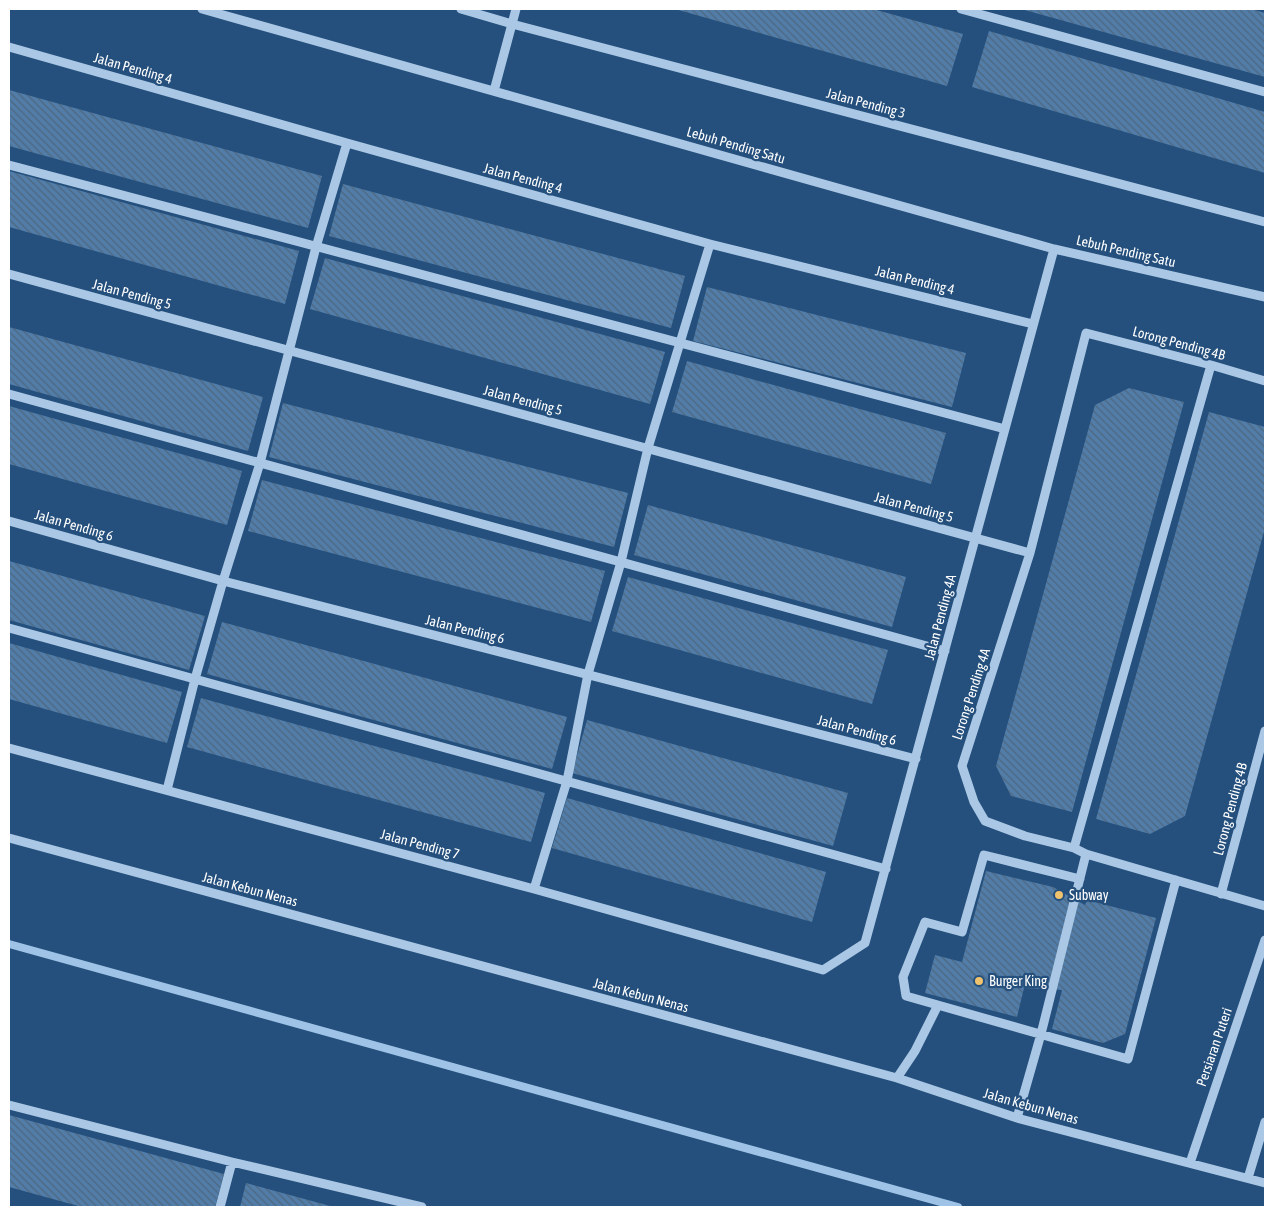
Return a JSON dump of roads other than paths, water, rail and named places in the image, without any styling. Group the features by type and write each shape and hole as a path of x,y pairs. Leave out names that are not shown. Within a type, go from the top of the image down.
{"street":[{"name":"Lebuh Pending Satu","path":"202,9 1054,249 1265,297"},
{"name":"Jalan Pending 3","path":"461,9 1265,222"},
{"path":"494,91 516,9"},
{"path":"961,9 1265,92"},
{"name":"Jalan Pending 4","path":"9,46 347,144 710,244 1033,324"},
{"path":"167,790 195,678 260,463 316,246 347,144"},
{"path":"9,165 1005,429"},
{"path":"534,889 567,781 588,674 621,562 648,448 710,244"},
{"name":"Jalan Pending 4A","path":"823,970 866,944 1054,249"},
{"name":"Jalan Pending 5","path":"9,274 1030,552"},
{"name":"Lorong Pending 4B","path":"1086,334 1211,365 1265,381"},
{"name":"Lorong Pending 4A","path":"1086,334 1030,552 962,766 974,802 986,821 1026,836 1074,848 1086,854 1265,906"},
{"path":"1074,848 1211,365"},
{"path":"9,394 945,650"},
{"name":"Jalan Pending 6","path":"9,521 223,581 916,759"},
{"path":"9,628 886,869"},
{"name":"Lorong Pending 4B","path":"1221,894 1265,731"},
{"name":"Jalan Pending 7","path":"9,748 534,889 823,970"},
{"name":"Jalan Kebun Nenas","path":"9,838 897,1078 1017,1118 1265,1183"},
{"path":"1017,1118 1041,1034 1086,854"},
{"path":"1080,880 984,855 962,932 925,922 903,977 906,996 1128,1058 1176,880"},
{"name":"Persiaran Puteri","path":"1190,1162 1265,940"},
{"path":"897,1078 915,1051 938,1005"},
{"path":"9,1105 232,1162 422,1207"},
{"path":"1248,1178 1265,1122"},
{"path":"220,1207 232,1162"}],"waterway":[{"path":"9,944 958,1207"}],"place":[{"name":"Subway","path":"1059,895"},
{"name":"Burger King","path":"979,981"}]}
